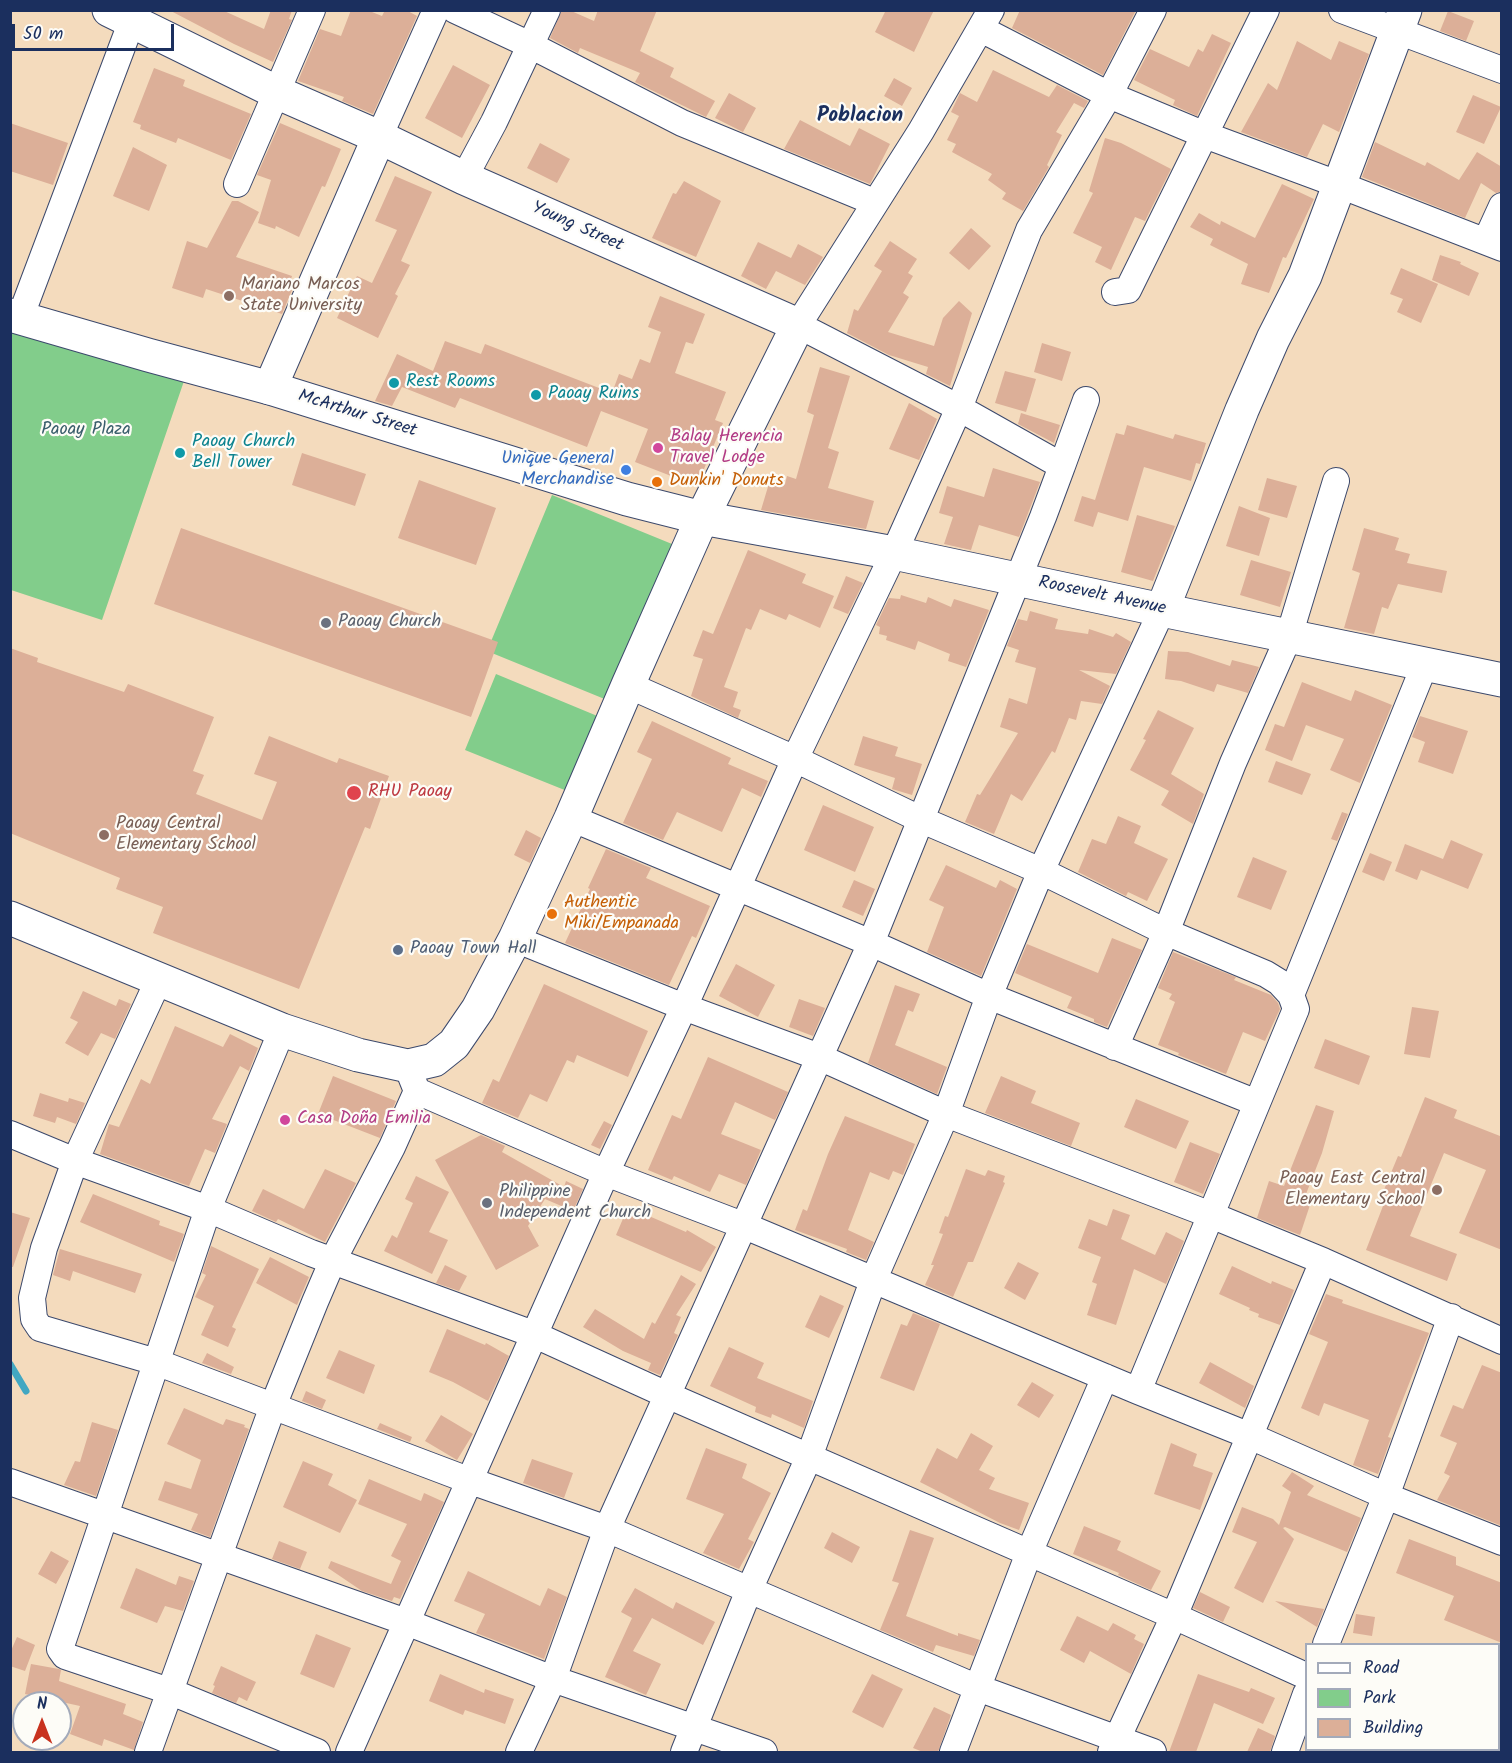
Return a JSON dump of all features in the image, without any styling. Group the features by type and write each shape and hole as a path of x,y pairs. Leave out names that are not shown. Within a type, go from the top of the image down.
{"main road":[{"name":"Young Street","path":"126,14 276,92 379,137 464,178 798,325"},
{"path":"1162,610 1242,410 1273,339 1305,276 1401,21"},
{"path":"270,388 379,137"},
{"name":"McArthur Street","path":"15,316 270,388 627,499 702,518"},
{"path":"10,918 282,1030 358,1055 412,1079 454,1044 478,1009 515,939 571,818 627,685 702,518 798,325"},
{"name":"Roosevelt Avenue","path":"702,518 894,553 1502,680"}],"street":[{"path":"237,184 312,10"},
{"path":"379,137 436,10"},
{"path":"455,10 530,45 682,123 874,202"},
{"path":"464,178 494,122 547,10"},
{"path":"349,1752 532,1334 684,1007 795,759 894,553 959,408 1029,230 1109,94 1153,10"},
{"path":"1114,292 1128,290 1266,10"},
{"path":"1342,10 1401,21 1502,70"},
{"path":"15,316 126,14"},
{"path":"798,325 921,131 986,20 1109,94 1205,135 1340,184 1494,245 1502,206"},
{"name":"Young Street","path":"798,325 959,408 1051,460"},
{"path":"519,1752 553,1679 607,1529 871,943 1018,579 1051,460 1086,400"},
{"path":"1115,1047 1166,932 1233,763 1289,636 1336,481"},
{"path":"684,1752 749,1590 808,1457 873,1281 946,1114 989,996 1041,872 1162,610"},
{"path":"1291,995 1425,664"},
{"path":"627,685 795,759 1166,932 1266,974 1280,982 1291,995 1296,1009 1138,1391"},
{"path":"571,818 871,943 989,996 1257,1103"},
{"path":"515,939 819,1058 946,1114 1211,1215 1323,1261 1502,1341"},
{"path":"159,979 75,1161 44,1248 32,1299 34,1319 40,1328 156,1362 468,1480 607,1529 1115,1745 1153,1752"},
{"path":"282,1030 208,1209 60,1649 65,1656 169,1690 317,1752"},
{"path":"148,1752 273,1406 333,1260 392,1147 412,1079 606,1173 745,1226 1250,1436 1386,1496 1502,1542"},
{"path":"10,1134 75,1161 208,1209 311,1253 532,1334 1305,1676"},
{"path":"1115,1745 1174,1616 1323,1261"},
{"path":"1326,1643 1386,1496 1451,1317"},
{"path":"953,1752 1029,1553 1105,1377"},
{"path":"10,1482 405,1622 553,1679 764,1752"},
{"path":"1285,1752 1305,1697"}],"green space":[{"name":"Paoay Plaza","path":"10,330 184,381 102,620 11,590"},
{"path":"552,495 672,544 607,700 487,651"},
{"path":"496,674 607,720 577,795 465,750"}],"building":[{"path":"169,10 222,10 264,29 271,10 292,10 289,19 292,20 273,62"},
{"path":"351,10 367,10 382,16 385,10 406,10 417,16 373,114 342,101 344,97 298,81 320,29 341,36"},
{"path":"562,10 569,10 594,21 598,10 657,10 640,51 674,68 670,77 715,101 706,117 635,82 640,73 580,48 578,53 550,38"},
{"path":"886,10 934,10 914,52 875,32"},
{"path":"1020,10 1136,10 1103,75 1012,28"},
{"path":"1448,11 1474,21 1466,41 1440,31"},
{"path":"1212,34 1231,43 1197,116 1173,105 1175,100 1134,80 1150,49 1189,67 1198,49 1203,52"},
{"path":"1297,41 1331,60 1339,41 1369,54 1339,132 1323,124 1307,157 1241,132 1268,83 1277,90"},
{"path":"453,65 490,85 462,138 425,118"},
{"path":"154,68 185,80 183,86 251,114 231,160 178,138 176,143 140,129 141,125 133,122"},
{"path":"993,70 1049,97 1057,85 1088,101 1084,108 1074,103 1056,132 1062,135 1047,165 1049,167 1023,211 1002,199 1006,193 988,180 992,174 952,152 956,144 947,140 959,116 951,112 960,93 977,102"},
{"path":"894,78 912,88 902,106 884,96"},
{"path":"729,93 756,108 743,132 715,118"},
{"path":"1473,95 1501,107 1484,144 1456,132"},
{"path":"800,120 850,146 859,128 890,144 870,184 784,149"},
{"path":"10,123 68,143 53,185 10,171"},
{"path":"280,123 341,149 325,187 322,186 299,237 276,226 275,229 258,223 271,180 257,175"},
{"path":"1105,138 1121,143 1171,169 1145,221 1135,217 1111,270 1095,262 1102,247 1073,233 1093,193 1089,191"},
{"path":"1375,142 1425,166 1427,162 1459,180 1477,152 1502,167 1502,191 1496,193 1481,183 1465,218 1362,177"},
{"path":"540,143 570,159 557,183 527,168"},
{"path":"133,147 167,165 149,211 113,196"},
{"path":"395,176 432,192 401,261 410,265 395,294 398,296 378,338 337,318 357,276 372,283 397,230 375,221"},
{"path":"684,181 721,201 696,257 652,238 673,193 676,194"},
{"path":"1282,184 1314,199 1286,258 1283,257 1269,293 1241,284 1248,264 1210,245 1213,239 1190,227 1199,213 1220,225 1221,221 1255,238"},
{"path":"232,201 238,201 259,212 236,257 292,276 288,289 292,290 282,314 206,289 203,298 172,288 187,241 207,248"},
{"path":"971,228 991,246 969,270 949,253"},
{"path":"890,241 917,259 908,273 913,276 903,293 909,297 888,332 934,346 943,318 959,301 972,313 950,386 926,374 928,367 889,355 847,333 854,309 858,311 882,271 874,266"},
{"path":"758,242 791,258 798,244 823,257 805,285 776,271 766,289 741,276"},
{"path":"1440,255 1461,262 1460,264 1479,273 1469,296 1432,280"},
{"path":"1401,268 1438,284 1421,323 1397,312 1403,299 1390,294"},
{"path":"660,296 705,314 693,344 686,342 675,373 726,392 715,420 723,423 697,486 635,462 648,429 601,411 587,447 460,398 455,408 402,387 392,406 375,401 397,354 433,371 445,341 481,354 485,344 612,393 619,374 632,379 640,359 650,363 661,332 648,327"},
{"path":"1042,343 1071,352 1062,381 1034,372"},
{"path":"820,367 850,376 828,448 839,452 828,488 874,501 866,529 761,510 770,480 785,484 787,476 796,479 814,415 807,412"},
{"path":"1005,371 1036,379 1026,412 995,403"},
{"path":"909,403 937,419 919,460 889,449"},
{"path":"1021,413 1060,425 1054,443 1018,424"},
{"path":"1127,425 1173,439 1175,434 1206,443 1200,464 1196,463 1191,481 1144,467 1128,521 1098,512 1093,527 1074,521 1082,496 1095,500 1116,433 1124,435"},
{"path":"302,453 366,474 355,506 292,485"},
{"path":"993,468 1040,482 1019,537 979,525 971,550 944,544 953,517 939,513 947,486 984,497"},
{"path":"1267,478 1297,486 1287,518 1258,510"},
{"path":"419,480 496,508 476,565 398,538"},
{"path":"1239,506 1270,518 1259,556 1226,546"},
{"path":"1137,515 1175,526 1153,581 1121,572"},
{"name":"Paoay Church","path":"181,528 498,642 471,717 154,604"},
{"path":"1364,528 1399,538 1395,550 1410,554 1407,563 1447,571 1442,593 1398,584 1388,609 1382,607 1374,634 1344,628 1360,573 1352,570"},
{"path":"748,550 806,574 802,583 834,596 820,628 789,614 786,620 760,609 751,630 746,628 724,687 738,692 733,707 741,710 738,718 691,696 703,659 693,656 703,630 713,634"},
{"path":"1251,560 1291,572 1280,607 1240,595"},
{"path":"846,576 863,583 848,614 833,608"},
{"path":"901,595 926,603 928,597 951,607 954,599 989,610 966,667 948,661 950,654 918,641 915,650 886,640 887,636 879,634 880,627 876,625 889,598 900,599"},
{"path":"1030,611 1058,619 1055,629 1088,634 1089,629 1113,637 1116,633 1131,642 1116,674 1079,670 1110,686 1102,704 1081,701 1076,720 1069,718 1055,753 1052,751 1022,801 1011,794 994,834 965,822 977,794 980,795 1018,733 1000,727 1009,698 1027,704 1036,668 1015,662 1019,650 1007,646 1018,619 1027,621"},
{"path":"10,648 38,658 37,662 124,692 128,684 214,717 193,771 204,775 196,794 262,820 277,782 254,774 269,736 337,763 339,758 389,776 370,829 365,827 299,989 153,933 163,907 116,889 120,878 10,833"},
{"path":"1168,651 1188,652 1230,666 1232,660 1259,667 1248,693 1217,684 1214,692 1181,681 1165,679"},
{"path":"1302,682 1351,701 1355,690 1392,705 1360,783 1330,770 1344,739 1306,725 1292,761 1265,750 1275,724 1284,727"},
{"path":"1158,710 1194,728 1171,774 1204,794 1193,824 1161,805 1169,791 1130,770 1146,740 1143,739"},
{"path":"1420,716 1468,731 1453,774 1418,762 1425,742 1412,737"},
{"path":"652,721 731,758 728,764 768,781 761,797 742,788 722,832 677,812 663,840 623,823 652,759 637,752"},
{"path":"863,736 898,747 895,756 922,764 912,795 892,789 895,778 854,765"},
{"path":"1276,761 1311,774 1302,795 1268,782"},
{"path":"823,805 874,827 855,872 804,850"},
{"path":"1342,812 1348,814 1337,841 1331,839"},
{"path":"1118,816 1141,826 1134,843 1168,859 1147,901 1128,892 1126,896 1078,872 1092,839 1106,844"},
{"path":"526,830 541,838 530,863 514,855"},
{"path":"1451,840 1483,854 1468,889 1421,870 1417,880 1395,871 1405,844 1443,859"},
{"path":"606,849 651,868 646,878 710,906 696,938 692,936 669,985 565,943"},
{"path":"1370,853 1392,862 1384,881 1362,872"},
{"path":"1253,857 1287,871 1271,910 1237,897"},
{"path":"946,865 996,888 1000,880 1017,889 981,976 927,952 944,907 929,900"},
{"path":"854,880 875,889 863,916 842,907"},
{"path":"1112,938 1142,950 1107,1027 1067,1008 1072,997 1015,973 1027,944 1098,973"},
{"path":"1173,952 1236,977 1234,980 1271,995 1278,1003 1280,1009 1265,1041 1243,1032 1226,1074 1158,1045 1175,1002 1169,999 1172,994 1158,988"},
{"path":"736,964 775,985 758,1017 719,996"},
{"path":"544,984 648,1031 628,1077 577,1055 574,1063 567,1060 547,1102 530,1094 518,1118 482,1103 493,1079 499,1082"},
{"path":"895,985 920,994 913,1012 908,1010 895,1045 947,1067 937,1094 868,1063"},
{"path":"83,991 116,1006 119,999 131,1004 115,1039 101,1033 88,1056 65,1043 78,1022 70,1018"},
{"path":"799,999 825,1008 813,1036 789,1027"},
{"path":"1412,1007 1439,1011 1430,1058 1404,1054"},
{"path":"175,1026 223,1047 230,1034 258,1048 249,1071 240,1066 212,1119 227,1124 215,1153 205,1149 189,1186 100,1154 109,1124 119,1127 141,1079 150,1084"},
{"path":"1325,1039 1370,1056 1359,1085 1314,1068"},
{"path":"708,1057 788,1092 775,1120 735,1102 721,1134 761,1150 746,1185 719,1174 710,1192 674,1176 672,1180 648,1170 672,1115 681,1119"},
{"path":"333,1076 396,1101 380,1138 318,1114"},
{"path":"1001,1076 1036,1091 1031,1103 1080,1123 1071,1146 985,1113"},
{"path":"40,1093 68,1102 69,1098 85,1103 76,1124 57,1117 55,1123 33,1116"},
{"path":"1425,1097 1457,1110 1454,1118 1500,1136 1502,1132 1502,1250 1459,1233 1486,1170 1444,1153 1410,1236 1457,1254 1447,1281 1366,1250 1383,1206 1378,1204 1398,1156 1401,1157"},
{"path":"1136,1099 1189,1121 1176,1149 1124,1127"},
{"path":"1316,1105 1334,1111 1322,1153 1306,1194 1313,1196 1300,1235 1257,1218 1269,1181 1284,1186"},
{"path":"845,1116 915,1144 903,1175 893,1171 889,1180 870,1172 848,1230 874,1242 866,1260 846,1252 847,1249 795,1230 803,1209 807,1211"},
{"path":"604,1121 612,1125 600,1149 591,1145"},
{"name":"Philippine Independent Church","path":"481,1135 505,1146 502,1152 564,1187 566,1181 583,1189 573,1211 545,1199 528,1226 539,1246 496,1270 435,1160"},
{"path":"1190,1142 1220,1154 1203,1194 1174,1182"},
{"path":"325,1169 356,1183 325,1242 278,1219 276,1222 252,1211 263,1189 304,1209"},
{"path":"966,1169 985,1176 988,1170 1005,1176 1003,1182 1005,1183 973,1262 968,1262 953,1297 925,1285 934,1265 931,1265 943,1234 939,1233 945,1216 948,1217"},
{"path":"416,1176 449,1192 429,1232 448,1240 432,1274 384,1251 392,1235 397,1238 413,1203 405,1199"},
{"path":"93,1194 160,1221 159,1225 184,1234 174,1262 80,1222"},
{"path":"628,1207 686,1232 687,1230 716,1247 701,1272 616,1235"},
{"path":"1113,1209 1130,1215 1121,1239 1155,1255 1166,1232 1184,1241 1166,1284 1134,1269 1116,1325 1087,1315 1097,1284 1092,1282 1101,1257 1078,1248 1089,1219 1107,1226"},
{"path":"10,1212 30,1218 13,1267 10,1267"},
{"path":"211,1246 259,1269 232,1327 236,1329 228,1347 201,1335 214,1306 195,1297 206,1275 202,1273"},
{"path":"60,1249 142,1274 135,1293 73,1271 70,1281 53,1275"},
{"path":"270,1257 309,1277 297,1305 256,1283"},
{"path":"1018,1262 1039,1273 1025,1300 1004,1288"},
{"path":"445,1265 467,1276 459,1291 436,1283"},
{"path":"1232,1266 1271,1284 1272,1281 1294,1290 1280,1325 1258,1317 1259,1314 1249,1310 1250,1308 1219,1294"},
{"path":"681,1275 696,1284 676,1315 681,1317 674,1333 678,1335 660,1375 648,1370 651,1363 623,1351 583,1327 595,1309 644,1339 652,1322 655,1324"},
{"path":"1326,1294 1343,1300 1342,1303 1429,1333 1388,1437 1391,1438 1378,1474 1353,1465 1369,1420 1324,1403 1319,1416 1301,1408 1328,1342 1309,1334"},
{"path":"820,1295 844,1306 829,1338 805,1327"},
{"path":"913,1313 940,1324 914,1391 880,1378 901,1324 907,1326"},
{"path":"447,1329 485,1345 486,1343 509,1356 488,1401 429,1372"},
{"path":"729,1347 764,1363 757,1378 813,1401 804,1428 772,1414 771,1418 755,1412 756,1407 710,1386"},
{"path":"339,1350 375,1365 364,1394 326,1378"},
{"path":"207,1353 234,1367 231,1374 202,1363"},
{"path":"1210,1362 1254,1386 1245,1408 1199,1383"},
{"path":"1482,1365 1502,1373 1502,1526 1437,1500 1450,1476 1444,1473 1457,1443 1440,1436 1453,1405 1463,1409"},
{"path":"1032,1382 1054,1395 1039,1418 1017,1405"},
{"path":"306,1391 326,1400 322,1409 302,1401"},
{"path":"184,1408 223,1425 226,1419 245,1425 244,1427 249,1429 210,1537 191,1530 198,1514 158,1500 165,1481 191,1489 201,1460 167,1444"},
{"path":"441,1415 473,1434 457,1460 425,1441"},
{"path":"92,1422 118,1430 96,1496 64,1485 75,1461 80,1462"},
{"path":"380,1423 412,1437 410,1442 377,1429"},
{"path":"971,1433 993,1446 979,1470 995,1478 989,1489 1029,1503 1019,1530 1000,1523 920,1482 937,1448 957,1459"},
{"path":"1171,1443 1197,1454 1193,1466 1213,1473 1200,1510 1154,1494"},
{"path":"706,1448 747,1464 742,1478 771,1493 748,1539 754,1542 739,1569 703,1553 724,1514 686,1499"},
{"path":"532,1459 573,1473 564,1498 523,1483"},
{"path":"303,1461 333,1474 328,1485 357,1500 340,1533 283,1507"},
{"path":"1292,1472 1314,1486 1307,1495 1361,1518 1347,1552 1283,1528 1294,1539 1263,1603 1234,1588 1257,1542 1232,1532 1242,1507 1273,1519 1279,1525 1291,1492 1282,1486"},
{"path":"369,1479 421,1501 424,1493 444,1502 400,1599 394,1597 392,1601 362,1591 328,1568 331,1561 391,1584 401,1561 391,1556 407,1524 358,1504"},
{"path":"1084,1526 1121,1541 1117,1550 1161,1571 1151,1590 1118,1575 1119,1573 1073,1554"},
{"path":"910,1530 934,1538 906,1616 958,1636 958,1633 980,1640 974,1656 936,1645 933,1652 880,1630 899,1583 892,1581"},
{"path":"832,1532 860,1547 852,1563 824,1548"},
{"path":"1409,1539 1456,1557 1456,1565 1502,1583 1502,1643 1444,1620 1454,1596 1396,1573"},
{"path":"279,1541 307,1552 300,1569 272,1559"},
{"path":"51,1551 69,1561 56,1584 38,1574"},
{"path":"136,1568 176,1585 179,1576 194,1581 183,1611 165,1606 157,1623 120,1608"},
{"path":"468,1571 540,1606 548,1588 567,1597 544,1659 476,1633 485,1614 454,1601"},
{"path":"635,1588 673,1609 676,1602 715,1622 703,1645 652,1618 633,1651 661,1664 646,1695 605,1677 632,1618 621,1612"},
{"path":"1200,1592 1230,1607 1223,1622 1193,1608"},
{"path":"1275,1601 1324,1609 1317,1627"},
{"path":"1356,1614 1375,1617 1372,1636 1353,1633"},
{"path":"1077,1616 1108,1631 1113,1623 1136,1635 1134,1639 1144,1644 1131,1674 1090,1651 1084,1663 1060,1650"},
{"path":"316,1634 351,1648 334,1688 300,1674"},
{"path":"17,1637 35,1645 25,1671 10,1666 10,1653"},
{"path":"31,1664 59,1669 61,1670 59,1681 126,1704 123,1714 143,1722 134,1750 104,1739 102,1746 72,1735 80,1706 72,1704 72,1691 26,1691"},
{"path":"221,1666 256,1682 247,1701 239,1697 236,1703 212,1693"},
{"path":"440,1674 484,1693 485,1689 514,1699 505,1724 465,1710 463,1715 429,1701"},
{"path":"872,1674 903,1689 883,1728 852,1712"},
{"path":"1198,1674 1249,1692 1251,1688 1275,1698 1263,1724 1214,1703 1196,1752 1169,1752"},
{"path":"934,1707 951,1715 938,1752 923,1752 913,1748"},
{"path":"1258,1728 1275,1736 1270,1752 1247,1752"}],"waterway":[{"path":"10,1364 26,1391"}],"place":[{"name":"Mariano Marcos State University","path":"229,296"},
{"name":"Rest Rooms","path":"394,383"},
{"name":"Paoay Ruins","path":"536,395"},
{"name":"Balay Herencia Travel Lodge","path":"658,448"},
{"name":"Paoay Church Bell Tower","path":"180,453"},
{"name":"Unique General Merchandise","path":"626,470"},
{"name":"Dunkin' Donuts","path":"657,482"},
{"name":"Paoay Church","path":"326,623"},
{"name":"RHU Paoay","path":"354,793"},
{"name":"Paoay Central Elementary School","path":"104,835"},
{"name":"Authentic Miki/Empanada","path":"552,914"},
{"name":"Paoay Town Hall","path":"398,950"},
{"name":"Casa Doña Emilia","path":"285,1120"},
{"name":"Paoay East Central Elementary School","path":"1437,1190"},
{"name":"Philippine Independent Church","path":"487,1203"}],"district":[{"name":"Poblacion","path":"860,117"}]}
